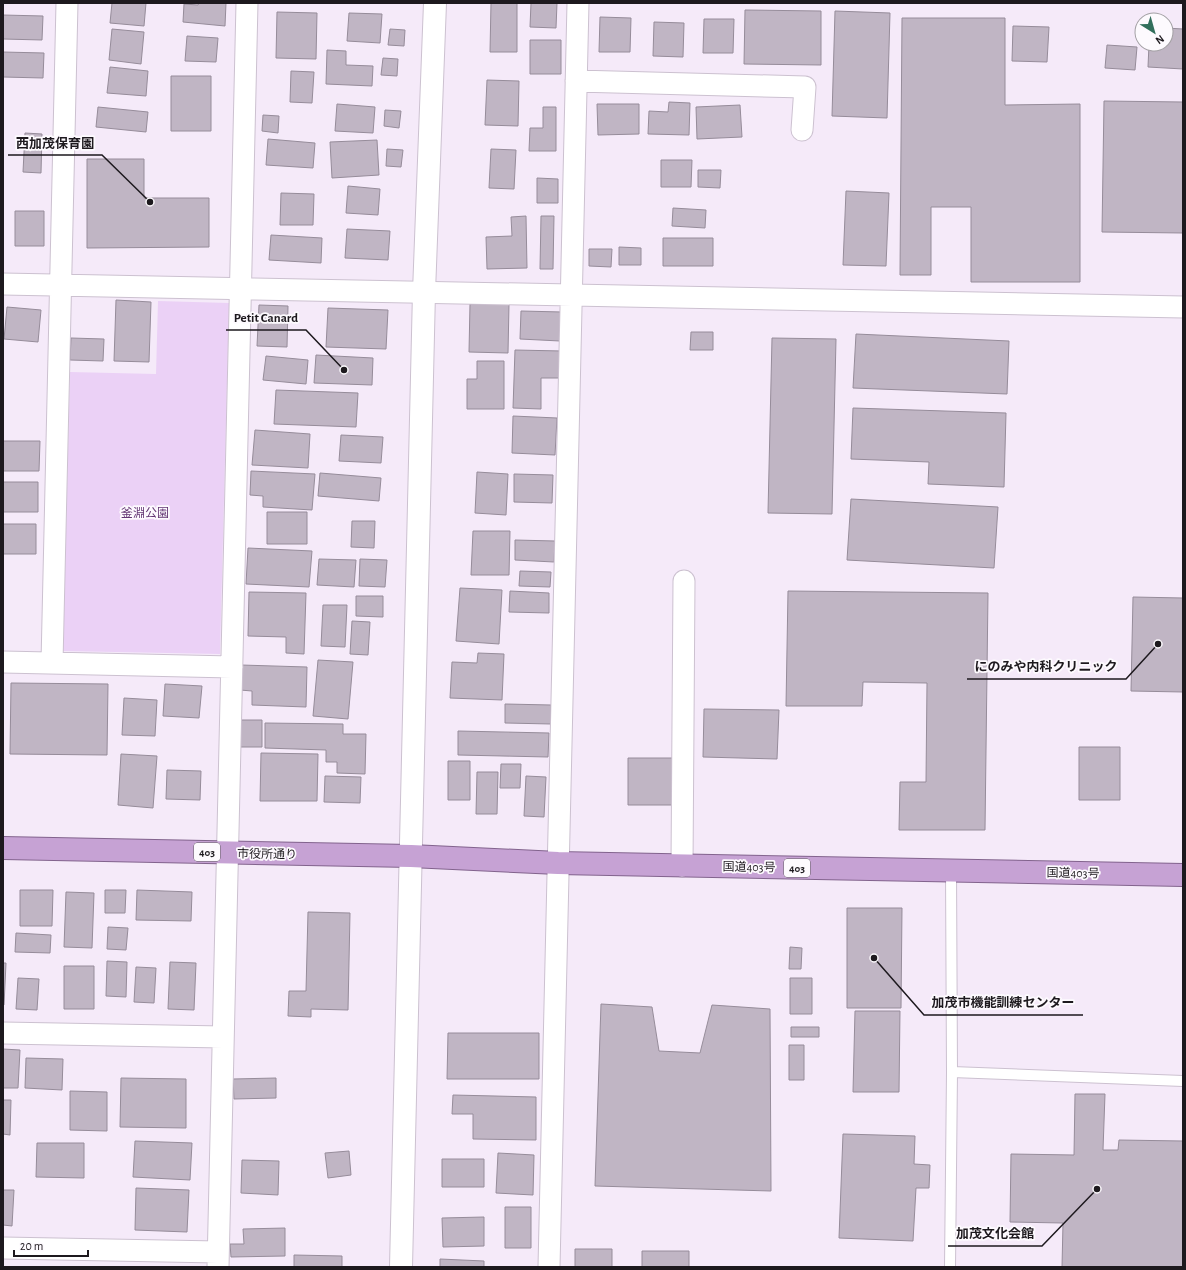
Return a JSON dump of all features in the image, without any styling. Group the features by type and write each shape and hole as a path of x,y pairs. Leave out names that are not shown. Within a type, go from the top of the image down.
{"highway":[{"name":"市役所通り","path":"3,848 411,856"},
{"name":"国道403号","path":"411,856 558,863 1183,875"}],"street":[{"path":"52,663 67,3"},
{"path":"3,1248 218,1260 247,3"},
{"path":"401,1267 424,292 434,3"},
{"path":"549,1267 578,3"},
{"path":"576,82 805,87 802,130"},
{"path":"3,284 1183,307"},
{"path":"682,866 684,581"},
{"path":"3,662 232,667"},
{"path":"3,1033 223,1037"}],"lane":[{"path":"950,1267 952,1072 951,870"},
{"path":"952,1072 1183,1081"}],"green space":[{"name":"釜淵公園","path":"158,301 229,303 220,654 63,651 70,372 156,374"}],"building":[{"path":"112,3 146,3 144,26 110,23"},
{"path":"199,3 226,3 225,26 183,22 184,4 198,5"},
{"path":"491,3 517,3 517,52 490,52"},
{"path":"531,3 557,3 556,28 530,27"},
{"path":"745,10 821,11 821,65 744,64"},
{"path":"835,11 890,13 887,118 832,116"},
{"path":"277,12 317,13 316,59 276,58"},
{"path":"349,13 382,14 380,43 347,41"},
{"path":"3,15 43,16 42,40 3,39"},
{"path":"600,17 631,18 630,52 599,52"},
{"path":"902,18 1005,18 1005,105 1080,104 1080,282 971,282 971,207 931,207 931,275 900,275"},
{"path":"704,19 734,19 733,53 703,53"},
{"path":"654,22 684,23 683,57 653,56"},
{"path":"1013,26 1049,27 1047,62 1012,61"},
{"path":"1174,28 1183,29 1183,69 1148,67 1149,52 1174,52"},
{"path":"112,29 144,32 141,64 109,60"},
{"path":"390,29 405,30 404,46 388,45"},
{"path":"187,36 218,38 216,62 185,61"},
{"path":"530,40 561,40 561,74 530,74"},
{"path":"1107,45 1134,47 1134,52 1137,52 1135,70 1105,68"},
{"path":"327,50 346,51 346,65 373,66 372,86 326,84"},
{"path":"3,52 44,53 43,78 3,77"},
{"path":"383,58 398,59 397,76 381,75"},
{"path":"110,67 148,71 146,96 107,93"},
{"path":"291,71 314,72 312,103 290,102"},
{"path":"171,76 211,76 211,131 171,131"},
{"path":"487,80 519,81 518,126 485,125"},
{"path":"1104,101 1183,102 1183,233 1102,232"},
{"path":"669,102 690,103 689,135 648,134 649,111 668,112"},
{"path":"337,104 375,107 373,133 335,131"},
{"path":"597,104 639,104 639,134 598,135"},
{"path":"740,105 742,137 697,139 696,107"},
{"path":"98,107 148,112 146,132 96,127"},
{"path":"543,107 556,107 556,151 529,151 530,128 543,128"},
{"path":"385,110 401,111 399,128 384,126"},
{"path":"263,115 279,116 278,133 262,131"},
{"path":"25,133 42,134 41,173 23,172"},
{"path":"268,139 315,143 313,168 266,165"},
{"path":"377,140 379,175 332,178 330,142"},
{"path":"387,149 403,150 401,167 386,166"},
{"path":"491,149 516,150 514,189 489,188"},
{"path":"87,159 144,159 144,198 209,198 209,247 87,248"},
{"path":"661,160 692,160 691,187 661,187"},
{"path":"698,170 721,170 720,188 698,187"},
{"path":"537,178 558,179 558,203 537,203"},
{"path":"348,186 380,189 378,215 346,213"},
{"path":"846,191 889,193 886,266 843,265"},
{"path":"281,193 314,194 313,225 280,225"},
{"path":"673,208 706,210 705,228 672,226"},
{"path":"15,211 44,211 44,246 15,246"},
{"path":"526,216 527,268 487,269 486,237 512,236 511,217"},
{"path":"541,216 554,216 553,269 540,269"},
{"path":"347,229 390,231 388,260 345,258"},
{"path":"271,235 322,238 321,263 269,260"},
{"path":"663,238 713,238 713,266 663,266"},
{"path":"619,247 641,248 641,265 619,265"},
{"path":"589,249 612,249 611,267 589,266"},
{"path":"116,300 151,302 149,362 114,361"},
{"path":"470,304 509,304 508,353 469,352"},
{"path":"259,305 288,306 287,347 257,346"},
{"path":"7,307 41,310 38,342 4,339"},
{"path":"328,308 388,310 386,349 326,347"},
{"path":"521,311 562,312 560,341 520,339"},
{"path":"691,332 713,332 713,350 690,350"},
{"path":"856,334 1009,341 1007,394 853,388"},
{"path":"71,338 104,339 103,361 70,360"},
{"path":"772,338 836,339 832,514 768,513"},
{"path":"515,350 562,351 561,378 541,378 541,409 513,408"},
{"path":"316,355 373,358 372,385 314,383"},
{"path":"266,356 308,360 306,384 263,380"},
{"path":"477,361 504,361 504,409 467,409 467,379 477,379"},
{"path":"276,390 358,393 356,427 274,424"},
{"path":"853,408 1006,413 1004,487 928,484 929,462 851,459"},
{"path":"513,416 557,418 555,455 512,453"},
{"path":"255,430 310,434 308,468 252,465"},
{"path":"341,435 383,437 381,463 339,461"},
{"path":"3,441 40,441 39,471 3,471"},
{"path":"251,471 315,474 312,510 263,507 263,496 250,495"},
{"path":"477,472 508,474 506,515 475,513"},
{"path":"320,473 381,478 379,501 318,496"},
{"path":"514,474 553,475 552,503 514,502"},
{"path":"3,482 38,482 38,512 3,512"},
{"path":"851,499 998,507 994,568 847,560"},
{"path":"267,512 307,512 307,544 267,544"},
{"path":"352,521 375,521 374,548 351,547"},
{"path":"3,524 36,524 36,554 3,554"},
{"path":"473,531 510,531 509,575 471,575"},
{"path":"515,540 555,541 554,562 515,560"},
{"path":"248,548 312,551 309,587 246,584"},
{"path":"319,559 356,560 354,587 317,585"},
{"path":"360,559 387,560 385,587 359,586"},
{"path":"520,571 551,572 550,587 519,586"},
{"path":"460,588 502,590 499,644 456,641"},
{"path":"510,591 549,593 549,613 509,612"},
{"path":"788,591 988,593 985,830 899,830 900,782 926,782 927,683 863,682 862,706 786,706"},
{"path":"249,592 306,593 304,654 286,653 286,637 248,636"},
{"path":"356,596 383,596 383,617 356,616"},
{"path":"1133,597 1183,598 1183,692 1131,691"},
{"path":"323,605 347,605 345,647 321,646"},
{"path":"352,621 370,622 368,655 350,654"},
{"path":"478,653 504,654 502,700 450,698 452,662 477,663"},
{"path":"318,660 353,662 348,719 313,716"},
{"path":"241,665 307,667 306,707 252,705 252,691 240,690"},
{"path":"11,683 108,684 107,755 10,754"},
{"path":"165,684 202,686 199,718 163,716"},
{"path":"124,698 157,700 155,736 122,735"},
{"path":"505,704 551,705 551,724 505,723"},
{"path":"704,709 779,710 777,759 703,757"},
{"path":"239,720 262,720 262,747 239,747"},
{"path":"265,723 343,724 343,734 366,734 365,774 337,773 337,762 326,762 326,750 265,748"},
{"path":"458,731 549,733 548,757 458,755"},
{"path":"1079,747 1120,747 1120,800 1079,800"},
{"path":"261,753 318,754 317,801 260,801"},
{"path":"121,754 157,756 153,808 118,805"},
{"path":"628,758 677,758 677,805 628,805"},
{"path":"448,761 470,761 470,800 448,800"},
{"path":"501,764 521,764 520,788 500,788"},
{"path":"167,770 201,771 200,800 166,799"},
{"path":"477,772 498,772 497,814 476,814"},
{"path":"325,776 361,777 360,803 324,802"},
{"path":"526,776 546,777 544,817 524,816"},
{"path":"20,890 53,890 52,926 20,926"},
{"path":"105,890 126,890 125,913 105,913"},
{"path":"137,890 192,892 191,921 136,920"},
{"path":"66,892 94,893 92,948 64,947"},
{"path":"847,908 902,908 901,1008 847,1008"},
{"path":"308,912 350,913 348,1010 311,1009 311,1017 288,1016 289,991 306,991"},
{"path":"108,927 128,928 126,950 107,949"},
{"path":"16,933 51,935 50,953 15,952"},
{"path":"790,947 802,948 801,969 789,969"},
{"path":"107,961 127,962 126,997 106,996"},
{"path":"170,962 196,963 194,1010 168,1009"},
{"path":"3,963 6,963 4,1005 3,1005"},
{"path":"64,966 94,966 94,1009 64,1009"},
{"path":"136,967 156,968 154,1003 134,1002"},
{"path":"18,978 39,979 37,1010 16,1009"},
{"path":"790,978 812,978 812,1014 790,1014"},
{"path":"601,1004 652,1007 659,1051 700,1053 712,1005 770,1009 771,1191 595,1186"},
{"path":"855,1011 900,1011 899,1092 853,1092"},
{"path":"791,1027 819,1027 819,1037 791,1037"},
{"path":"448,1033 539,1033 539,1079 447,1079"},
{"path":"789,1045 804,1045 804,1080 789,1080"},
{"path":"3,1049 20,1050 18,1088 3,1088"},
{"path":"26,1058 63,1059 62,1090 25,1088"},
{"path":"121,1078 186,1079 186,1128 120,1127"},
{"path":"276,1078 276,1098 234,1099 233,1079"},
{"path":"70,1091 107,1092 107,1131 70,1130"},
{"path":"1075,1094 1105,1094 1103,1150 1118,1150 1119,1140 1183,1141 1183,1267 1062,1267 1063,1223 1010,1222 1011,1154 1074,1155"},
{"path":"453,1095 536,1097 536,1140 473,1139 473,1114 452,1114"},
{"path":"3,1100 11,1100 10,1135 3,1134"},
{"path":"843,1134 915,1136 914,1164 930,1165 929,1188 916,1188 913,1241 839,1238"},
{"path":"135,1141 192,1143 190,1180 133,1177"},
{"path":"37,1143 84,1143 84,1178 36,1177"},
{"path":"349,1151 351,1175 328,1178 325,1153"},
{"path":"498,1153 534,1155 533,1195 496,1193"},
{"path":"442,1159 484,1159 484,1187 442,1187"},
{"path":"242,1160 279,1161 278,1195 241,1193"},
{"path":"136,1188 189,1190 187,1232 135,1230"},
{"path":"3,1190 14,1190 12,1226 3,1225"},
{"path":"505,1207 531,1207 531,1248 505,1248"},
{"path":"484,1217 484,1246 443,1247 442,1218"},
{"path":"285,1228 285,1256 231,1257 230,1244 244,1244 243,1229"},
{"path":"575,1249 612,1249 612,1267 575,1267"},
{"path":"642,1251 689,1251 689,1267 642,1267"},
{"path":"294,1255 342,1256 342,1267 294,1267"},
{"path":"440,1259 484,1261 484,1267 440,1267"}],"place":[{"name":"西加茂保育園","path":"150,202"},
{"name":"Petit Canard","path":"344,370"},
{"name":"にのみや内科クリニック","path":"1158,644"},
{"name":"加茂市機能訓練センター","path":"874,958"},
{"name":"加茂文化会館","path":"1097,1189"}]}
